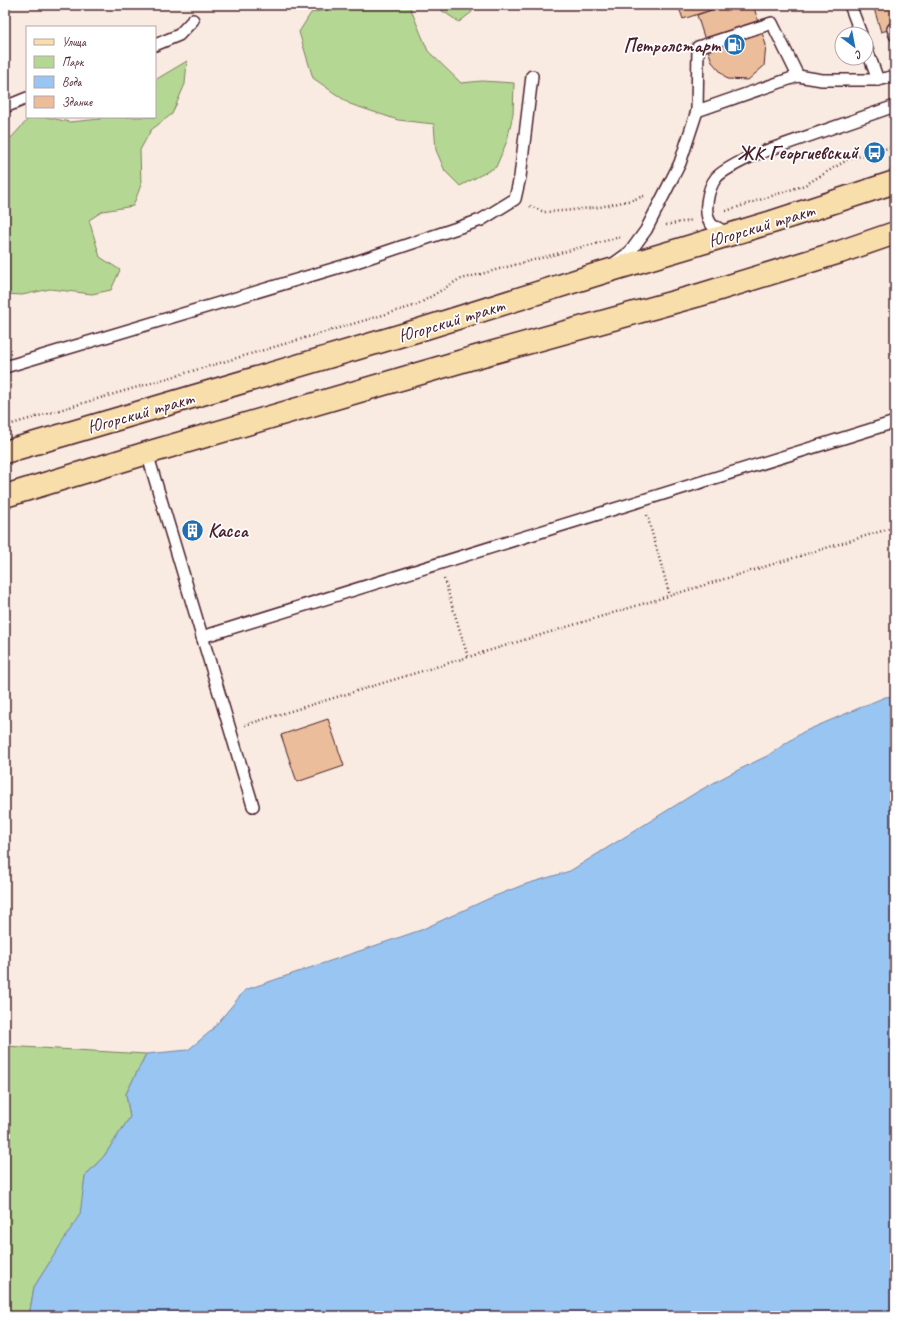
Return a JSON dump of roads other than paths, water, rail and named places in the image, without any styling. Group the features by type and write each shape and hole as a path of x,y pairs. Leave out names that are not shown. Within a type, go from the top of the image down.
{"main road":[{"name":"Югорский тракт","path":"5,452 416,331 601,273 772,222 895,182"},
{"path":"5,496 147,453 461,362 703,294 840,252 895,233"}],"lane":[{"path":"850,5 858,26"},
{"path":"156,45 179,35 193,20"},
{"path":"601,273 630,252 646,230 680,163 697,111 698,47 772,23 798,76"},
{"path":"873,66 878,80"},
{"path":"5,367 353,263 480,220 515,198 520,177 532,76"},
{"path":"697,111 798,76 822,80 878,80 895,76"},
{"path":"5,107 26,98"},
{"path":"740,231 725,232 712,225 708,216 707,206 709,193 717,177 737,163 754,155 895,106"},
{"path":"202,637 895,422"},
{"path":"147,453 252,806"}],"water":[{"path":"895,696 895,1316 29,1316 34,1287 80,1214 85,1176 104,1156 130,1117 126,1094 146,1054 188,1050 211,1031 245,990 421,930 490,898 523,885 570,871 697,792 767,756 803,732 885,697"}],"place":[{"name":"Петролстарт","path":"735,45"},
{"name":"ЖК Георгиевский","path":"874,152"},
{"name":"Касса","path":"193,530"}]}
